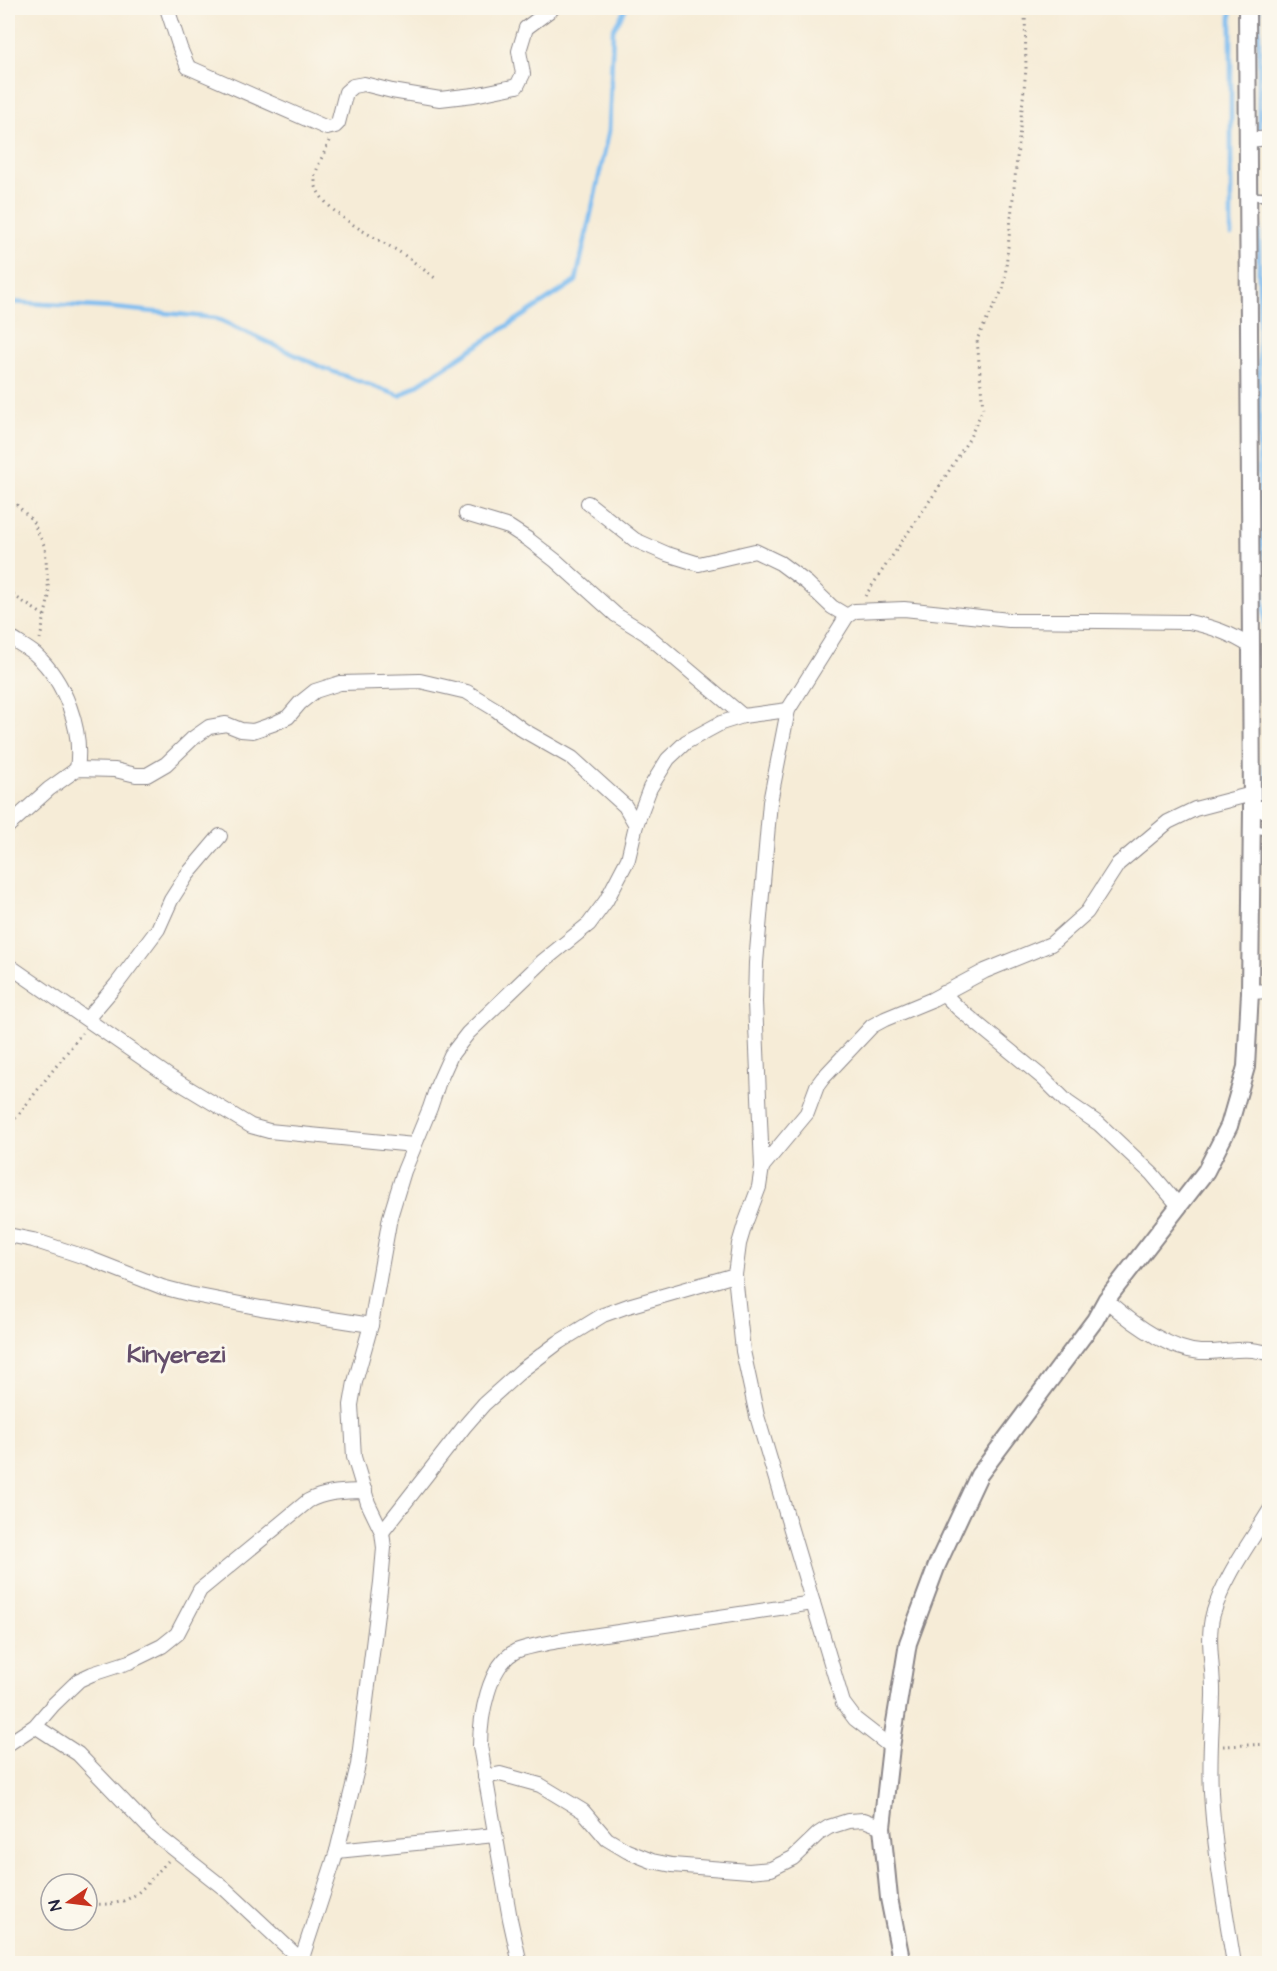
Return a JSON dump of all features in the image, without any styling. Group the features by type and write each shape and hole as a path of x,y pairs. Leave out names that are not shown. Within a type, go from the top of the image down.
{"street":[{"path":"167,8 188,67 322,127 332,128 338,123 346,92 353,86 364,84 440,99 517,86 523,74 519,51 526,28 553,8"},
{"path":"902,1964 889,1898 882,1827 891,1747 908,1643 937,1565 979,1475 1095,1320 1106,1300 1206,1171 1229,1125 1246,1067 1250,992 1252,801 1246,8"},
{"path":"1248,140 1269,138"},
{"path":"588,503 635,540 667,554 699,564 755,551 780,563 807,583 831,607 851,614 904,609 1009,620 1189,622 1231,634 1250,646"},
{"path":"466,514 509,527 529,540 616,615 645,633 743,716"},
{"path":"851,614 788,710 770,802 760,893 755,1002 762,1167 759,1187 739,1244 735,1275 742,1351 757,1416 843,1703 855,1719 891,1747"},
{"path":"8,636 36,655 64,692 75,720 80,755 77,769"},
{"path":"8,826 49,789 77,769 115,770 147,775 166,764 192,739 209,728 226,724 241,730 253,730 273,724 288,717 315,691 339,683 420,681 467,692 523,730 572,758 625,806 636,825"},
{"path":"35,1726 78,1754 154,1833 225,1889 301,1962 336,1851 358,1765 384,1548 382,1532 368,1503 354,1457 351,1405 371,1325 390,1217 414,1145 451,1055 468,1033 542,962 589,924 606,901 628,859 636,825 650,788 668,759 686,742 721,723 743,716 788,710"},
{"path":"762,1167 807,1113 817,1086 823,1078 872,1026 897,1013 931,1000 985,971 1051,944 1087,912 1118,864 1168,822 1195,809 1252,801 1269,808"},
{"path":"88,1020 158,929 171,900 187,875 220,836"},
{"path":"8,965 170,1077 251,1126 269,1131 414,1145"},
{"path":"1250,992 1269,991"},
{"path":"943,993 1043,1078 1067,1102 1099,1124 1152,1174 1179,1206"},
{"path":"8,1235 33,1240 88,1258 162,1287 189,1294 371,1325"},
{"path":"382,1532 464,1426 484,1404 522,1370 559,1342 603,1316 628,1305 735,1275"},
{"path":"1106,1300 1145,1331 1188,1350 1200,1352 1257,1349 1269,1354"},
{"path":"8,1744 35,1726 79,1680 151,1652 177,1634 201,1590 308,1501 332,1492 364,1491"},
{"path":"1234,1964 1210,1791 1213,1695 1210,1636 1213,1614 1226,1584 1269,1510"},
{"path":"520,1964 480,1746 480,1726 484,1705 494,1678 504,1661 516,1651 558,1641 813,1603"},
{"path":"485,1777 500,1774 540,1785 583,1810 607,1839 627,1851 652,1861 672,1865 749,1871 771,1869 793,1858 818,1834 829,1827 848,1821 864,1820 882,1827"},
{"path":"336,1851 495,1834"}],"lane":[{"path":"1249,196 1269,197"},
{"path":"1252,828 1269,832"}],"path":[{"path":"851,614 937,490 969,439 983,409 977,339 1004,287 1026,69 1025,8"},
{"path":"332,128 315,180 319,192 327,203 348,222 402,254 435,278"},
{"path":"8,496 32,520 45,548 49,596 36,655"},
{"path":"8,592 45,616"},
{"path":"8,1128 88,1020"},
{"path":"1211,1746 1269,1744"},
{"path":"99,1905 127,1901 137,1895 178,1851"}],"waterway":[{"path":"8,302 114,308 216,318 323,368 400,396 576,281 609,131 613,30 626,8"},
{"path":"1231,8 1231,235"},
{"path":"1259,8 1259,511 1267,665 1265,793 1270,793"}],"district":[{"name":"Kinyerezi","path":"176,1354"}]}
